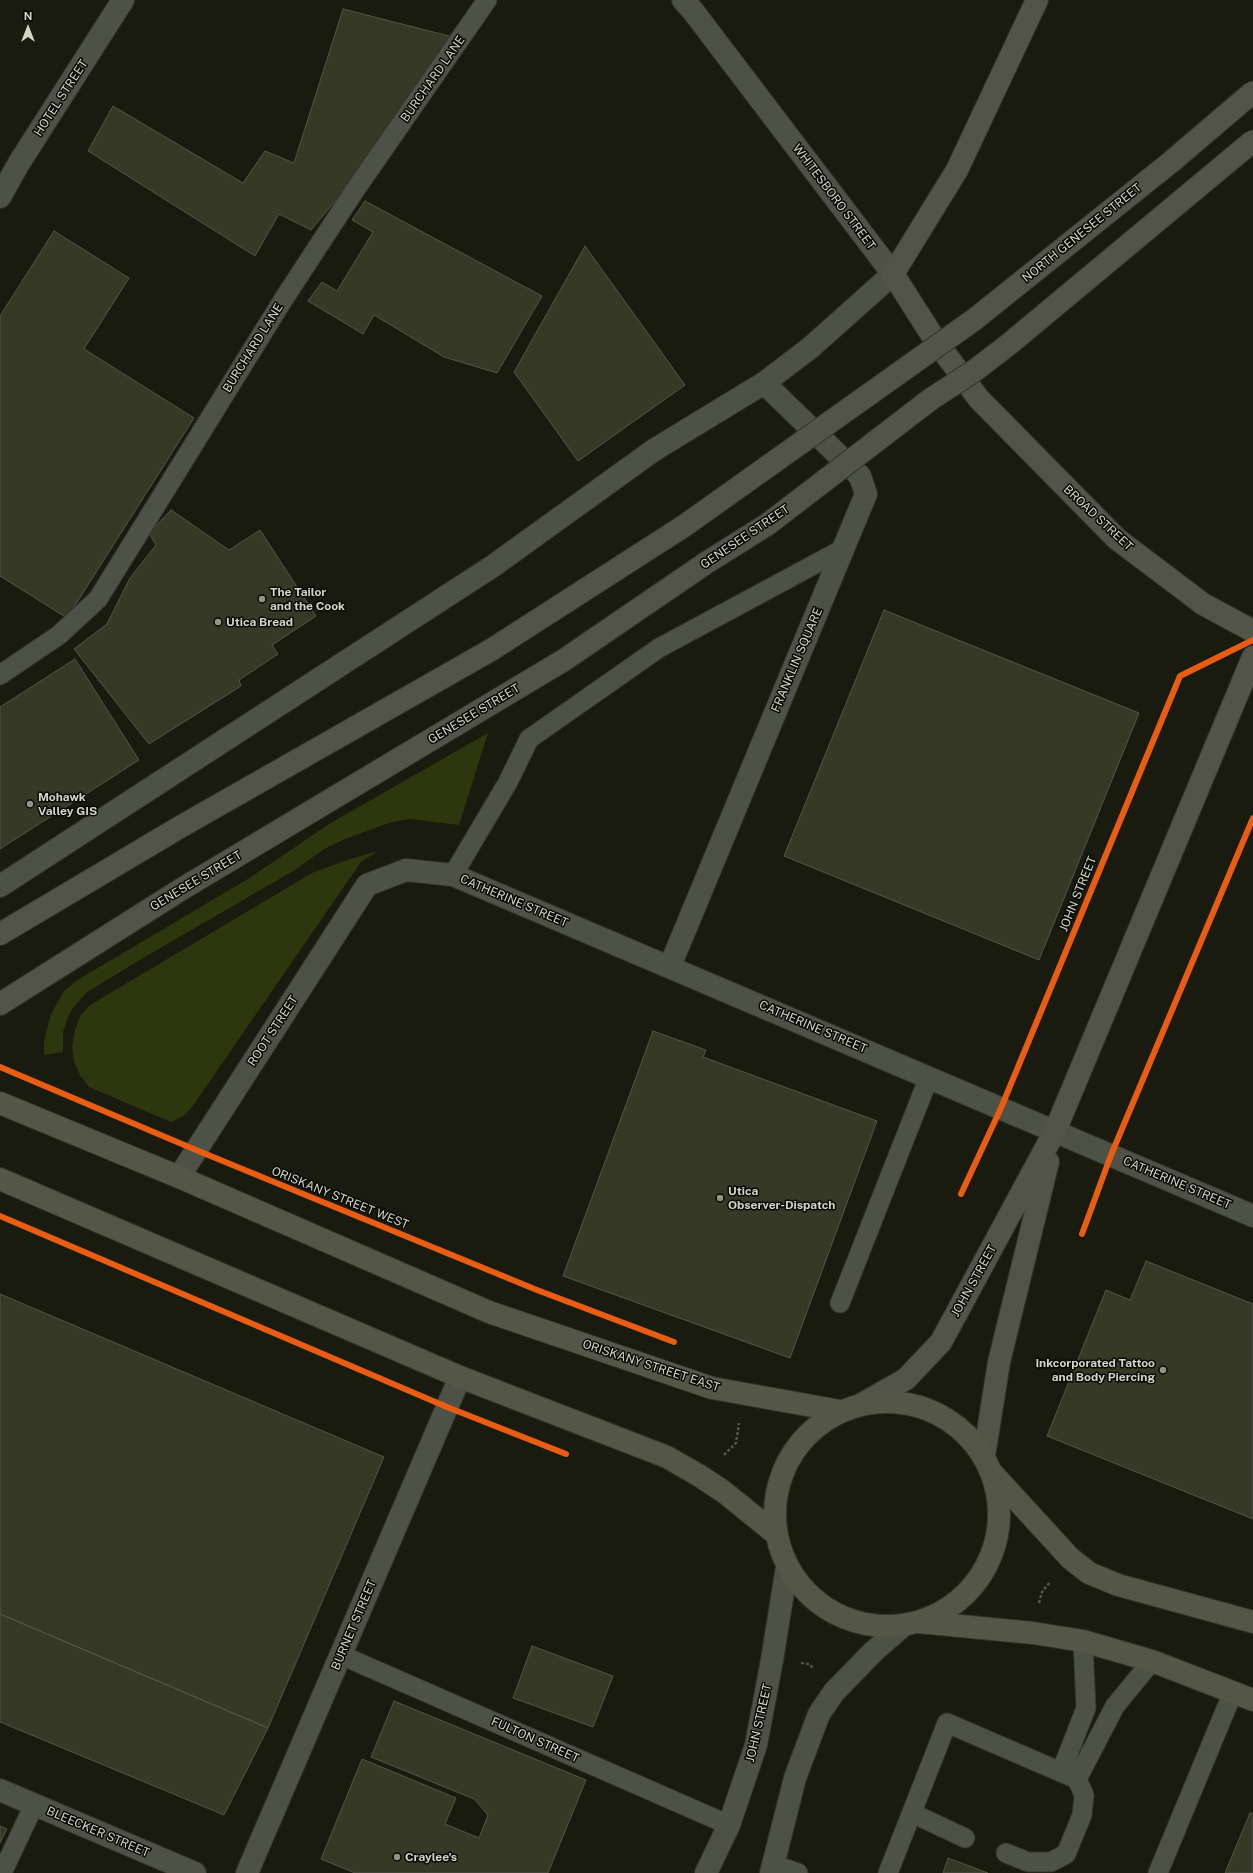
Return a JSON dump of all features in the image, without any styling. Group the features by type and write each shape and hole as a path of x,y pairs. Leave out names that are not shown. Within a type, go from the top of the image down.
{"main road":[{"path":"893,274 957,170 1037,0"},
{"name":"NORTH GENESEE STREET","path":"0,934 180,827 491,650 684,526 987,310 1171,162 1253,92"},
{"name":"GENESEE STREET","path":"0,1004 179,891 564,660 706,563 768,524 931,399 974,371 1008,345 1253,141"},
{"name":"WHITESBORO STREET","path":"893,274 935,340 979,399"},
{"name":"BROAD STREET","path":"979,399 1117,540 1203,604 1253,631"},
{"name":"JOHN STREET","path":"862,1404 906,1379 941,1342 1056,1131 1253,656"},
{"path":"0,1103 179,1177"},
{"name":"JOHN STREET","path":"989,1465 999,1362 1056,1131"},
{"name":"ORISKANY STREET EAST","path":"179,1177 489,1312 712,1388 840,1411"},
{"path":"0,1179 460,1377 667,1457 724,1492 776,1534"},
{"path":"1253,1622 1118,1585 1089,1573 1070,1558 989,1465 961,1429 932,1410 897,1402 862,1404 840,1411 809,1432 786,1462 775,1497 776,1534 787,1567 808,1595 836,1615 869,1625 912,1624 1034,1633 1083,1641 1152,1661 1253,1700"},
{"path":"912,1624 953,1606 979,1580 995,1547 1001,1522 989,1465"}],"street":[{"name":"HOTEL STREET","path":"0,197 19,164 124,0"},
{"name":"WHITESBORO STREET","path":"682,0 692,11 893,274"},
{"path":"0,886 494,566 654,450 764,383 810,348 893,274"},
{"name":"FRANKLIN SQUARE","path":"670,966 866,494 860,476 764,383"},
{"name":"CATHERINE STREET","path":"367,885 406,870 454,875 1253,1216"},
{"name":"ROOT STREET","path":"179,1177 367,885"},
{"name":"BURNET STREET","path":"247,1873 460,1377"},
{"name":"JOHN STREET","path":"706,1873 728,1824 756,1745 787,1567"},
{"path":"773,1869 795,1778 819,1714 839,1687 874,1651 912,1624"},
{"name":"BLEECKER STREET","path":"0,1790 196,1873"}],"lane":[{"name":"BURCHARD LANE","path":"0,675 59,635 98,599 283,300 356,190 487,0"},
{"path":"454,875 508,782 529,738 659,648 843,549"},
{"path":"840,1303 929,1077"},
{"path":"1069,1775 1086,1708 1083,1641"},
{"name":"FULTON STREET","path":"341,1655 728,1824"},
{"path":"1069,1775 1115,1706 1152,1661"},
{"path":"1158,1873 1232,1692"},
{"path":"888,1873 947,1723 1069,1775 1084,1794 1082,1815 1066,1854 1052,1862 1028,1862 1006,1853"},
{"path":"2,1873 34,1805"},
{"path":"912,1813 965,1838"},
{"path":"773,1869 798,1873"}],"path":[{"path":"723,1455 736,1443 740,1420"},
{"path":"1039,1604 1042,1592 1052,1580"},
{"path":"797,1663 809,1664 814,1670"}],"green space":[{"path":"488,733 459,825 410,819 392,822 345,839 324,849 295,870 138,961 86,993 73,1008 68,1017 63,1032 63,1052 44,1055 44,1041 51,1014 64,991 76,981 251,877 329,824"},
{"path":"378,851 361,862 192,1107 183,1116 171,1122 89,1087 80,1075 74,1062 72,1046 75,1029 80,1016 90,1005 312,873 347,860"}],"building":[{"path":"343,9 453,37 341,194 311,230 279,214 255,256 88,151 113,106 243,183 265,151 294,163"},
{"path":"365,201 542,296 497,373 444,357 374,315 363,334 308,301 322,282 337,291 373,232 352,220"},
{"path":"54,231 129,278 84,349 194,418 67,618 0,576 0,316"},
{"path":"585,246 685,385 578,461 514,372"},
{"path":"171,510 229,550 260,530 316,616 272,645 278,654 239,680 241,686 149,744 74,649 107,624 130,578 156,545 149,533"},
{"path":"884,610 1139,713 1039,960 784,856"},
{"path":"75,659 139,760 0,849 0,707"},
{"name":"Utica Observer-Dispatch","path":"653,1031 706,1050 703,1057 877,1121 790,1358 563,1276"},
{"name":"Inkcorporated Tattoo and Body Piercing","path":"1146,1261 1253,1304 1253,1519 1047,1436 1106,1290 1130,1300"},
{"path":"0,1294 384,1457 268,1728 0,1614"},
{"path":"0,1614 268,1728 224,1815 0,1722"},
{"path":"532,1646 613,1676 593,1727 513,1698"},
{"path":"394,1701 586,1780 548,1873 355,1873 321,1859 362,1759 456,1798 445,1824 479,1838 488,1815 474,1799 371,1757"},
{"path":"1250,1813 1253,1814 1253,1873 1225,1873"},
{"path":"0,1826 7,1829 0,1843"},
{"path":"948,1858 988,1873 943,1873"}],"cycle path":[{"path":"961,1194 1001,1108 1180,676 1253,640"},
{"path":"1082,1234 1111,1155 1253,818"},
{"name":"ORISKANY STREET WEST","path":"0,1067 196,1150 537,1290 674,1342"},
{"path":"0,1216 447,1407 566,1454"}],"place":[{"name":"The Tailor and the Cook","path":"262,599"},
{"name":"Utica Bread","path":"218,622"},
{"name":"Mohawk Valley GIS","path":"30,804"},
{"name":"Utica Observer-Dispatch","path":"720,1198"},
{"name":"Inkcorporated Tattoo and Body Piercing","path":"1163,1370"},
{"name":"Craylee's","path":"397,1857"}]}
